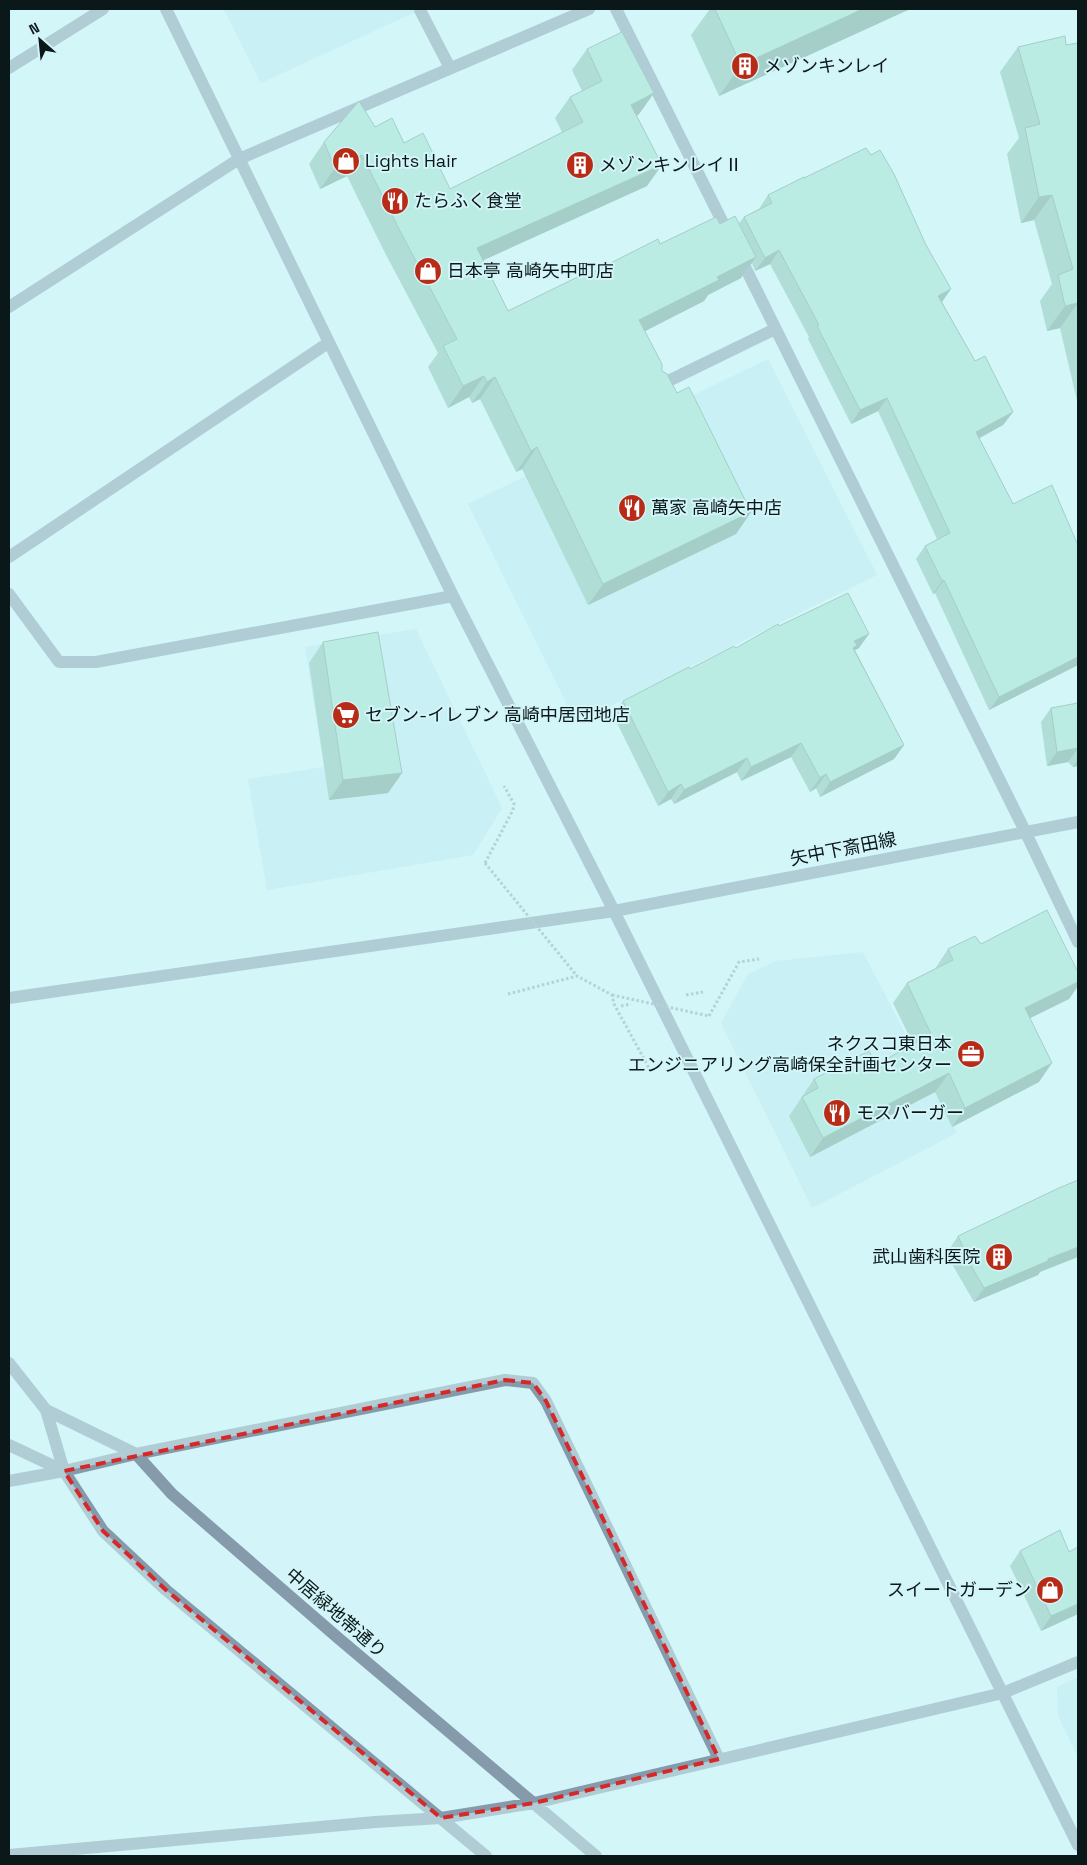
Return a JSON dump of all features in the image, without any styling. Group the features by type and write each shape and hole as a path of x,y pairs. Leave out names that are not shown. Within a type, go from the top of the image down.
{"street":[{"path":"9,68 103,9"},
{"path":"166,9 328,344 453,596 614,911 1078,1845"},
{"path":"9,307 239,159 589,9"},
{"path":"616,9 1025,831 1078,942"},
{"path":"420,10 450,68"},
{"path":"654,388 775,328"},
{"path":"9,557 328,344"},
{"path":"9,594 59,662 96,662 453,596"},
{"name":"矢中下斎田線","path":"9,998 614,911 1078,822"},
{"name":"中居緑地帯通り","path":"9,1363 46,1410 64,1471 104,1531 166,1590 486,1856"},
{"path":"9,1481 505,1380 534,1383 546,1401 719,1759"},
{"name":"中居緑地帯通り","path":"46,1410 136,1454 172,1494 337,1637 596,1856"},
{"path":"9,1445 64,1471"},
{"path":"9,1854 71,1853 374,1822 441,1818 534,1803 1003,1692 1078,1662"}],"path":[{"path":"504,786 514,804 485,862 577,976 612,995 709,1016 740,962 759,959"},
{"path":"508,994 577,976"},
{"path":"612,995 614,1004 649,1068"}],"highlighted area":[{"path":"505,1380 533,1383 546,1401 719,1759 534,1803 441,1818 166,1590 103,1531 64,1471"}],"shaded area":[{"path":"224,9 422,9 261,83"},
{"path":"768,359 877,575 576,723 468,504"},
{"path":"416,629 502,808 473,855 267,890 248,779 324,767 305,647"},
{"path":"863,952 957,1133 812,1208 721,1023 748,974 776,961"},
{"path":"1078,1677 1078,1757 1058,1716 1057,1687"}],"building":[{"path":"715,9 863,9 741,65"},
{"path":"622,32 654,93 631,105 662,165 477,248 508,311 592,270 593,272 658,239 660,244 716,217 720,224 735,216 756,257 717,277 719,280 639,320 662,364 662,371 667,374 677,393 689,387 751,512 603,584 537,447 531,451 495,377 487,382 484,376 463,386 443,346 457,339 362,155 335,168 324,142 359,101 375,127 392,118 404,143 423,133 450,189 583,122 570,97 602,81 587,49"},
{"path":"1065,36 1066,45 1078,43 1078,303 1065,306 1058,275 1073,269 1052,195 1039,197 1025,128 1040,124 1018,47"},
{"path":"866,148 871,155 880,150 894,174 926,245 951,289 938,296 975,361 985,356 1013,412 976,432 1013,504 1052,485 1078,543 1078,657 999,697 944,580 942,581 925,546 950,533 887,398 860,410 817,326 819,325 779,250 765,258 744,217 772,203 768,195"},
{"path":"848,593 869,634 854,641 857,645 853,648 904,745 830,782 826,774 820,778 801,743 751,767 747,758 684,790 681,784 668,792 623,701 689,667 690,669 734,646 736,648 778,624 779,626"},
{"name":"セブン-イレブン 高崎中居団地店","path":"378,632 402,773 343,780 323,642"},
{"path":"1078,703 1078,748 1057,752 1051,708"},
{"name":"ネクスコ東日本 エンジニアリング高崎保全計画センター","path":"1047,910 1078,972 1078,982 1025,1008 1052,1063 965,1108 949,1073 823,1138 802,1097 818,1088 814,1079 869,1051 876,1065 931,1034 907,983 953,960 948,949 975,936 981,944"},
{"path":"1078,1180 1078,1247 984,1288 962,1250 964,1249 958,1236"},
{"name":"スイートガーデン","path":"1060,1530 1069,1552 1078,1547 1078,1604 1051,1616 1020,1551"}],"place":[{"name":"メゾンキンレイ","path":"745,66"},
{"name":"Lights Hair","path":"346,161"},
{"name":"メゾンキンレイⅡ","path":"580,165"},
{"name":"たらふく食堂","path":"395,201"},
{"name":"日本亭 高崎矢中町店","path":"428,271"},
{"name":"萬家 高崎矢中店","path":"632,508"},
{"name":"セブン-イレブン 高崎中居団地店","path":"346,715"},
{"name":"ネクスコ東日本 エンジニアリング高崎保全計画センター","path":"971,1054"},
{"name":"モスバーガー","path":"837,1113"},
{"name":"武山歯科医院","path":"999,1257"},
{"name":"スイートガーデン","path":"1050,1590"}]}
